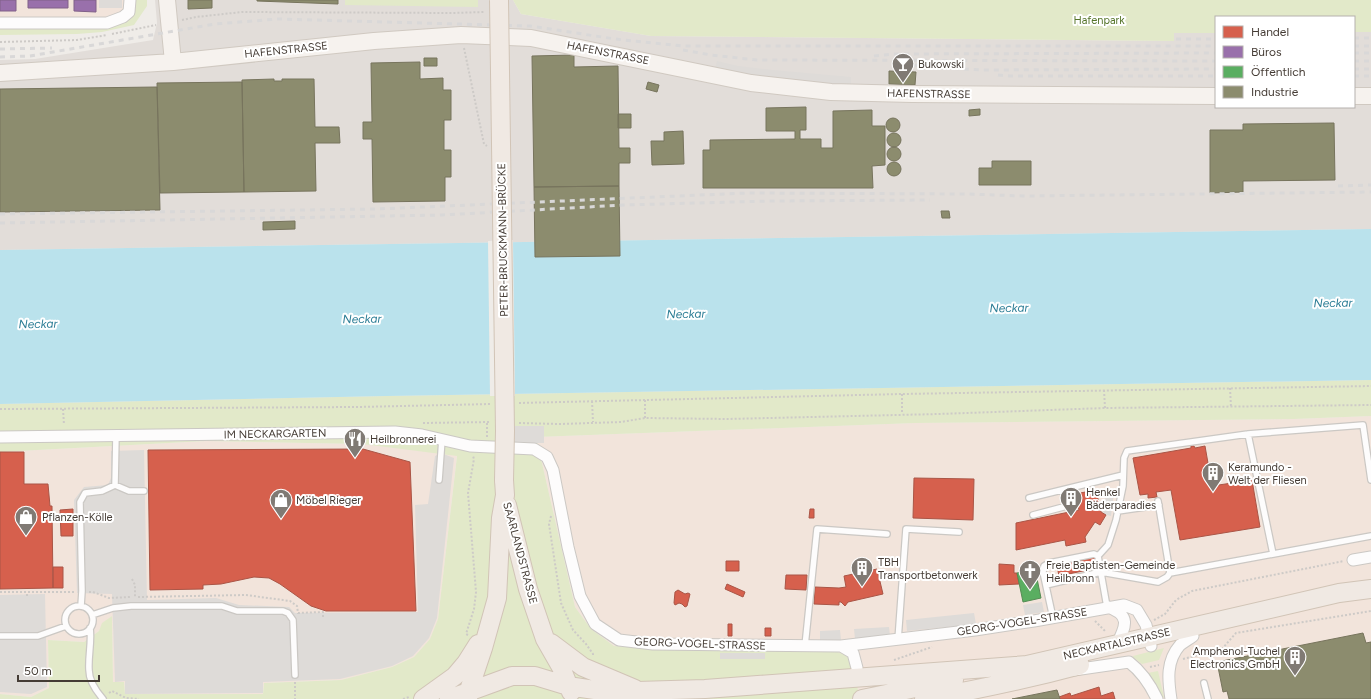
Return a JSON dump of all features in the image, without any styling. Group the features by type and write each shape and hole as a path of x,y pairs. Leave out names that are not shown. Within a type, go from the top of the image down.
{"main road":[{"path":"167,0 173,62"},
{"name":"PETER-BRUCKMANN-BRÜCKE","path":"499,0 505,431 504,488"},
{"name":"HAFENSTRASSE","path":"0,73 173,62 374,41 461,35 531,38 751,83 831,92 1215,96"},
{"path":"1355,96 1371,96"},
{"name":"SAARLANDSTRASSE","path":"468,696 497,598 504,488"},
{"name":"SAARLANDSTRASSE","path":"504,488 528,589 546,638 572,693"},
{"name":"NECKARTALSTRASSE","path":"924,699 964,692 1149,636 1339,593 1371,589"},
{"name":"NECKARTALSTRASSE","path":"862,699 1034,670 1121,637 1193,636 1371,597"},
{"path":"423,699 455,676 466,662 489,626"},
{"path":"546,638 563,653 583,667 637,690"},
{"path":"449,699 468,696 512,676 535,676 572,693 614,693 637,690 704,689 857,678 1034,670"}],"street":[{"path":"0,23 106,23 123,17 130,12 130,0"},
{"name":"IM NECKARGARTEN","path":"0,437 395,432 442,439 470,446 534,449 547,457"},
{"name":"GEORG-VOGEL-STRASSE","path":"547,457 553,470 580,596 595,624 619,640 653,644 841,646 898,640 1053,618 1124,605 1137,610 1149,636"},
{"path":"1353,560 1371,557"},
{"path":"1107,607 1118,611 1124,619 1121,637"},
{"path":"1171,699 1168,682 1170,663 1180,645 1193,636"},
{"path":"841,646 853,653 857,668 857,678"},
{"path":"1034,670 1129,662 1139,670 1157,699"}],"lane":[{"path":"1098,556 1108,544 1118,511 1123,486 1124,458 1127,452 1132,450 1248,434 1363,425 1371,480"},
{"path":"1248,434 1272,554"},
{"path":"115,486 116,435"},
{"path":"439,480 442,439"},
{"path":"1029,498 1123,475"},
{"path":"81,606 80,502 85,493 102,491 115,486 129,491 144,491"},
{"path":"1033,514 1067,506 1063,490"},
{"path":"1046,585 1101,572 1158,582 1167,578 1170,573 1159,503 1118,511"},
{"path":"898,640 906,529 959,532"},
{"path":"805,646 817,530 887,534"},
{"path":"1170,573 1371,536"},
{"path":"1053,618 1043,572 1044,566 1049,563 1094,554 1098,556"},
{"path":"1098,556 1107,607"},
{"path":"90,628 84,633 77,634 71,631 66,626 65,618 67,611 74,607 81,606 87,609 92,615 92,624 90,628 91,639 89,671 94,687 105,697"},
{"path":"92,615 113,608 131,606 222,606 237,610 283,611 288,613 293,620 294,675"},
{"path":"0,636 38,636 66,626"},
{"path":"1204,683 1208,699"}],"path":[{"path":"0,42 77,40 169,23 196,16 242,12 485,12"},
{"path":"461,35 484,144"},
{"path":"514,403 902,394 1371,386"},
{"path":"1230,388 1231,407"},
{"path":"1104,390 1105,408"},
{"path":"902,394 902,414"},
{"path":"645,400 645,418"},
{"path":"592,401 593,422"},
{"path":"0,410 358,407 491,404"},
{"path":"514,423 560,424 621,422 645,418 727,419 1105,408 1371,405"},
{"path":"58,425 64,425 63,409"},
{"path":"487,422 487,447"},
{"path":"418,424 491,422"},
{"path":"440,424 444,428"},
{"path":"470,446 474,459 468,493 476,592 474,609 466,634 472,639"},
{"path":"561,513 550,516 549,524 557,585 561,604 573,630 593,654 592,662 583,667"},
{"path":"1149,636 1176,600 1192,591 1353,560"},
{"path":"132,579 135,585 135,597"},
{"path":"1093,619 1106,632 1121,637"},
{"path":"294,675 295,699"},
{"path":"105,697 112,692 126,698 139,699"}],"shaded area":[{"path":"0,0 134,0 127,20 0,26"},
{"path":"99,0 122,0 122,8 99,8"},
{"path":"155,0 513,0 521,14 651,36 1174,41 1174,33 1215,33 1215,108 1355,108 1355,32 1371,32 1371,229 0,250 0,60 35,59 153,40 157,23"},
{"path":"717,61 738,66 851,77 851,86 742,74 715,69"},
{"path":"1371,416 1371,699 860,699 702,651 614,646 591,629 575,607 536,437 915,423 1294,419"},
{"path":"501,426 544,426 544,443 501,443"},
{"path":"206,441 362,444 457,455 438,619 430,639 414,657 392,667 341,680 264,683 263,694 125,694 124,682 113,683 112,616 103,623 99,631 84,642 48,640 49,688 31,697 0,694 0,452"},
{"path":"144,450 147,600 216,598 239,605 289,607 295,613 418,612 415,505 428,504 435,456 441,453 454,458 437,618 429,638 413,656 392,666 340,679 263,682 263,693 125,694 125,681 115,682 112,594 77,593 74,500 84,487 108,485 111,478 111,451"},
{"path":"1106,493 1114,493 1111,516 1103,514"},
{"path":"45,594 47,687 31,694 0,692 0,595"},
{"path":"1042,602 1044,612 1025,615 1023,605"},
{"path":"974,613 976,624 907,631 906,620"},
{"path":"889,627 890,636 855,639 854,629"},
{"path":"840,630 841,640 820,640 820,631"},
{"path":"720,653 765,653 765,659 720,659"}],"green space":[{"path":"134,0 147,0 147,6 134,25 102,32 77,34 0,35 0,26 127,20"},
{"path":"345,0 478,0 478,7 345,5"},
{"name":"Hafenpark","path":"513,0 1371,0 1371,32 1355,32 1355,16 1215,16 1215,33 1174,33 1174,41 651,36 521,14"},
{"path":"1371,380 1371,416 1294,419 915,423 536,437 575,607 591,629 614,646 702,651 835,651 845,655 851,660 860,699 0,699 0,694 31,697 49,688 48,640 84,642 99,631 102,623 112,616 113,682 124,682 125,694 263,694 264,683 341,680 392,667 414,657 430,639 438,619 457,456 362,444 206,441 0,452 0,404 387,396"},
{"path":"1164,648 1159,660 1142,664 1133,657 1133,656"},
{"path":"1158,671 1164,697 1162,699 1148,673"}],"water":[{"name":"Neckar","path":"1371,229 1371,380 387,396 0,404 0,250"}],"pier":[{"path":"513,240 515,396 490,396 488,241"}],"building: Handel":[{"name":"Keramundo - Welt der Fliesen","path":"1191,446 1194,446 1195,448 1205,446 1212,486 1252,480 1260,527 1180,540 1171,490 1156,492 1157,497 1148,498 1148,494 1140,495 1133,458 1191,448"},
{"name":"Möbel Rieger","path":"363,449 410,462 416,611 326,611 311,606 269,578 254,577 221,584 203,585 203,589 150,590 148,450"},
{"name":"Pflanzen-Kölle","path":"0,452 24,452 24,484 48,484 50,506 52,506 53,588 0,589"},
{"path":"914,478 974,479 973,520 913,518"},
{"name":"Henkel Bäderparadies","path":"1096,490 1101,512 1106,515 1100,525 1095,522 1085,537 1086,542 1066,546 1065,540 1016,550 1016,523 1079,510 1075,494"},
{"path":"73,509 73,536 61,536 60,510"},
{"path":"810,509 814,509 814,518 809,518"},
{"path":"1094,557 1097,568 1059,576 1057,566"},
{"path":"726,561 739,561 739,571 726,571"},
{"path":"999,564 1014,565 1014,573 1017,573 1019,584 999,585"},
{"path":"53,567 63,567 63,588 53,588"},
{"name":"TBH Transportbetonwerk","path":"877,569 883,594 848,602 845,606 841,602 839,602 839,605 814,604 815,587 846,587 844,576"},
{"path":"786,575 807,575 806,590 785,589"},
{"path":"727,584 745,592 743,597 725,589"},
{"path":"678,590 685,594 690,594 687,606 685,607 682,604 679,603 675,605 674,603 675,592"},
{"path":"728,624 732,624 732,636 728,636"},
{"path":"765,628 771,628 771,636 765,636"},
{"path":"1099,687 1101,696 1113,692 1115,699 1060,699 1059,697 1070,693 1071,696"}],"building: Büros":[{"path":"0,0 16,0 16,11 0,11"},
{"path":"28,0 68,0 68,8 28,8"},
{"path":"74,0 96,0 96,12 74,11"}],"building: Öffentlich":[{"name":"Freie Baptisten-Gemeinde Heilbronn","path":"1035,569 1041,598 1023,602 1017,573"}],"building: Industrie":[{"path":"188,0 212,0 212,8 188,9"},
{"path":"338,0 338,4 257,1"},
{"path":"574,55 574,67 618,66 619,148 630,148 630,163 619,163 619,186 534,187 532,56"},
{"path":"424,58 437,58 437,66 424,66"},
{"path":"420,62 420,79 443,78 443,90 451,90 451,120 444,120 444,150 451,150 451,177 445,177 445,201 373,202 372,139 363,139 363,122 372,122 371,63"},
{"path":"889,71 916,72 915,85 889,84"},
{"path":"274,79 274,81 282,81 282,79 314,79 315,127 339,127 340,143 315,143 316,191 244,192 242,80"},
{"path":"242,82 244,192 160,193 157,83"},
{"path":"648,82 659,85 657,92 646,89"},
{"path":"157,87 160,210 0,212 0,89"},
{"path":"806,107 806,130 800,130 800,139 821,139 821,148 833,148 833,111 872,110 872,126 885,126 885,165 872,166 873,188 703,188 703,150 710,150 710,140 795,139 795,131 766,131 766,108"},
{"path":"980,109 980,115 969,116 969,110"},
{"path":"618,114 631,114 631,128 618,128"},
{"path":"893,118 898,120 900,125 898,130 893,132 888,130 886,125 888,120"},
{"path":"1334,123 1335,180 1243,181 1243,192 1210,193 1210,130 1243,130 1243,124"},
{"path":"683,131 684,164 652,165 651,141 664,141 664,132"},
{"path":"894,133 899,135 901,140 899,145 894,147 889,145 887,140 889,135"},
{"path":"894,147 899,149 901,154 899,159 894,161 889,159 887,154 889,149"},
{"path":"992,161 1031,161 1031,185 979,185 979,168 992,168"},
{"path":"894,162 899,164 901,169 899,174 894,176 889,174 887,169 889,164"},
{"path":"619,186 620,256 535,257 534,187"},
{"path":"941,211 949,211 950,218 942,218"},
{"path":"295,221 295,229 263,230 263,222"},
{"name":"Amphenol-Tuchel Electronics GmbH","path":"1363,633 1366,643 1371,642 1371,699 1229,699 1227,691 1223,692 1217,662"},
{"path":"1057,690 1060,699 1012,699"}],"railway":[{"path":"0,57 30,56 215,24 278,19 530,26 615,39 682,46 1215,46"},
{"path":"1355,38 1371,38"},
{"path":"1176,39 1215,39"},
{"path":"1355,46 1371,46"},
{"path":"0,49 52,48"},
{"path":"683,50 711,55 757,60 1215,61"},
{"path":"874,56 893,54 1215,53"},
{"path":"1355,53 1371,53"},
{"path":"1355,61 1371,61"},
{"path":"914,65 982,70 1215,69"},
{"path":"1355,69 1371,69"},
{"path":"998,75 1215,76"},
{"path":"1355,76 1371,76"},
{"path":"1338,186 1371,185"},
{"path":"0,214 376,209 748,193 967,194 1024,196 1371,192"},
{"path":"0,223 442,215 624,205 770,201 930,200"}],"place":[{"name":"Bukowski","path":"903,84"},
{"name":"Heilbronnerei","path":"355,458"},
{"name":"Keramundo - Welt der Fliesen","path":"1213,492"},
{"name":"Henkel Bäderparadies","path":"1071,518"},
{"name":"Möbel Rieger","path":"281,520"},
{"name":"Pflanzen-Kölle","path":"26,536"},
{"name":"TBH Transportbetonwerk","path":"862,588"},
{"name":"Freie Baptisten-Gemeinde Heilbronn","path":"1030,590"},
{"name":"Amphenol-Tuchel Electronics GmbH","path":"1295,676"}]}
